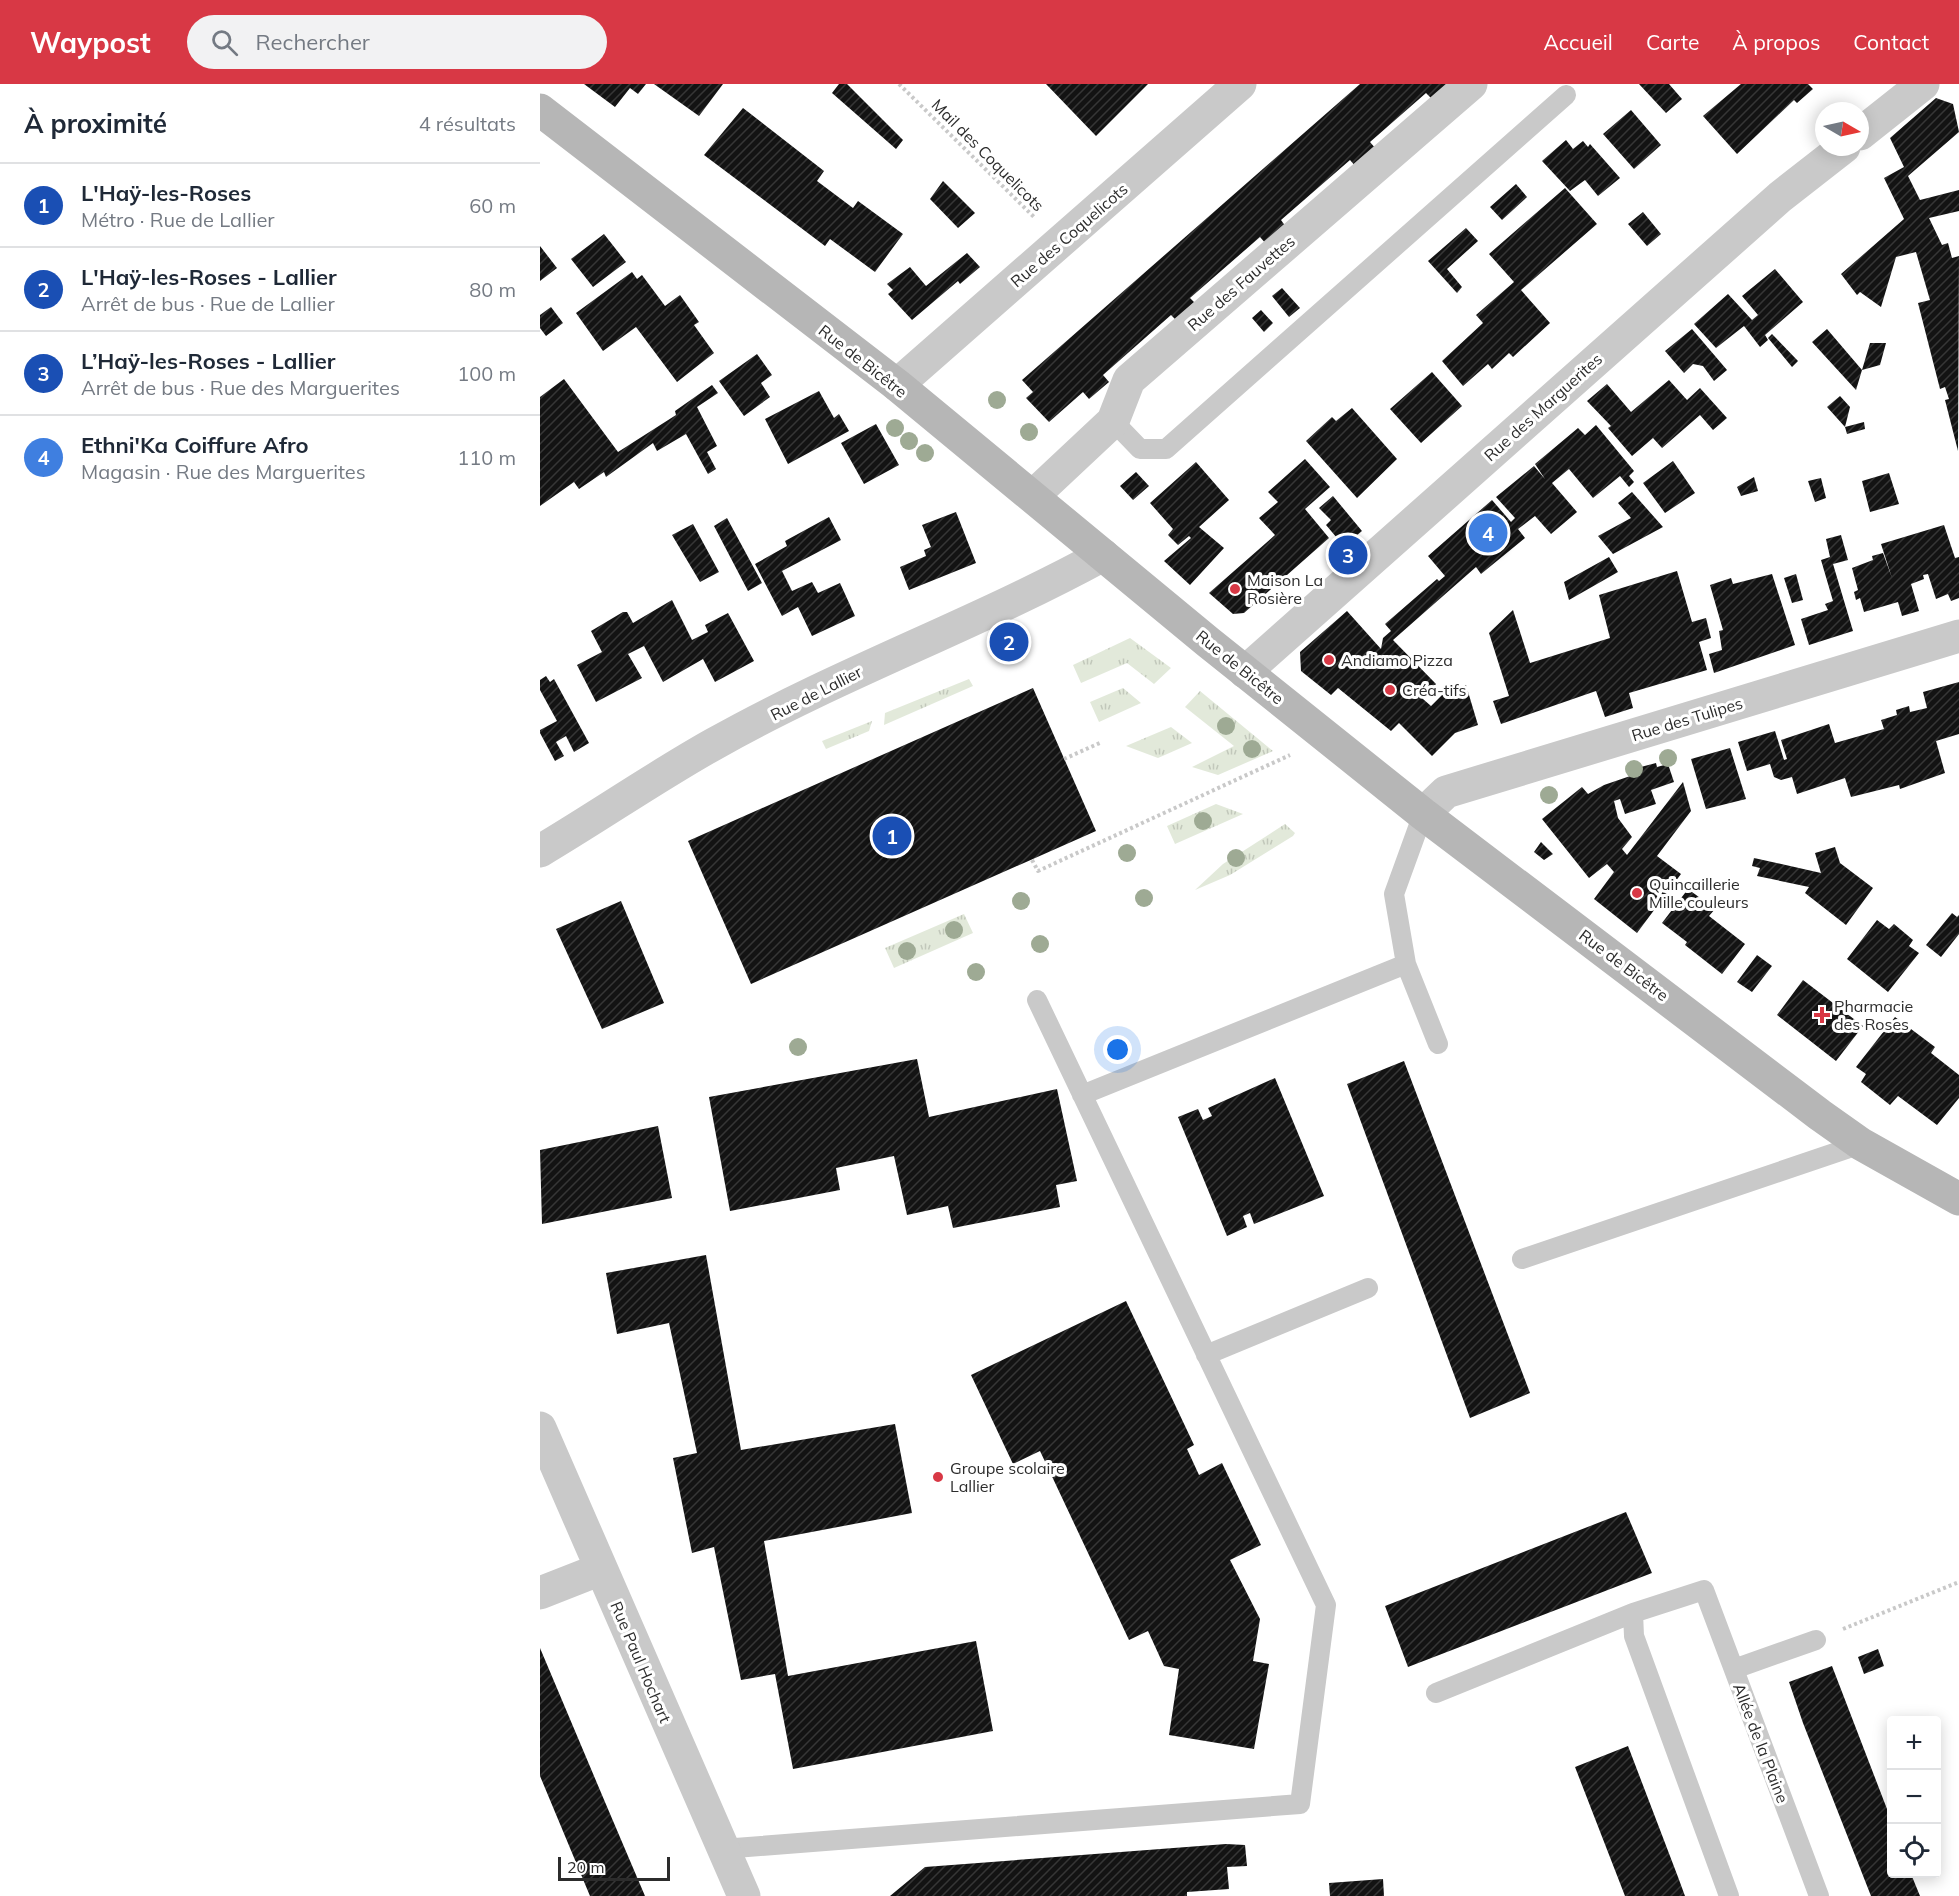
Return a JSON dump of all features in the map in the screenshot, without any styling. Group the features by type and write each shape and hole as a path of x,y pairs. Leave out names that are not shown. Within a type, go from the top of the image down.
{"street":[{"name":"Rue des Coquelicots","path":"897,386 1240,84"},
{"name":"Rue des Fauvettes","path":"1033,496 1113,422 1129,380 1471,84"},
{"path":"1869,127 1923,84"},
{"name":"Rue de Bicêtre","path":"540,110 897,386 1245,672 1423,814 1861,1144 1959,1199"},
{"name":"Rue des Marguerites","path":"1245,672 1780,197 1832,156"},
{"name":"Rue de Lallier","path":"540,851 715,744 871,666 1031,595 1103,555"},
{"name":"Rue des Tulipes","path":"1423,814 1446,792 1959,636"},
{"name":"Rue Paul Hochart","path":"540,1428 744,1896"},
{"path":"540,1593 601,1569"}],"lane":[{"path":"1113,422 1140,448 1166,449 1566,95"},
{"path":"1423,814 1394,894 1407,964 1438,1044"},
{"path":"1082,1095 1407,964"},
{"path":"722,1849 1300,1804 1326,1605 1037,1000"},
{"path":"1522,1259 1861,1144"},
{"path":"1206,1355 1368,1288"},
{"name":"Allée de la Plaine","path":"1633,1612 1704,1590 1819,1896"},
{"path":"1436,1693 1633,1612 1634,1636 1729,1896"},
{"path":"1734,1669 1816,1640"}],"path":[{"name":"Mail des Coquelicots","path":"899,84 1060,242"},
{"path":"1032,860 1038,871 1312,745 1320,731"},
{"path":"1064,759 1102,742"},
{"path":"1816,1640 1959,1582"}],"green space":[{"path":"1130,638 1171,668 1154,684 1127,663 1081,683 1073,665"},
{"path":"969,679 973,686 884,725 885,713"},
{"path":"1123,688 1141,703 1099,722 1090,702"},
{"path":"1200,691 1273,751 1218,775 1192,767 1234,746 1185,707"},
{"path":"872,721 869,731 826,749 822,741"},
{"path":"1171,727 1192,743 1158,758 1126,746"},
{"path":"1216,804 1243,814 1175,844 1167,826"},
{"path":"1285,824 1295,833 1293,836 1230,875 1195,890 1223,864"},
{"path":"964,914 973,933 894,968 885,948"}],"building":[{"path":"584,84 646,84 638,94 630,88 615,107"},
{"path":"654,84 723,84 699,116"},
{"path":"839,84 847,84 903,140 896,149 832,93"},
{"path":"1046,84 1148,84 1096,136"},
{"path":"1360,84 1450,84 1433,100 1426,93 1370,142 1376,149 1356,167 1350,160 1281,220 1286,227 1267,245 1260,237 1190,298 1196,304 1177,321 1171,315 1103,375 1109,382 1089,399 1083,392 1049,422 1026,398 1033,392 1022,380"},
{"path":"1639,84 1669,84 1682,99 1666,113"},
{"path":"1741,84 1808,84 1813,89 1797,103 1794,100 1737,154 1703,116"},
{"path":"1936,98 1953,104 1959,132 1908,176 1920,200 1959,190 1959,211 1929,218 1942,245 1948,243 1952,258 1959,256 1958,451 1945,400 1949,399 1945,387 1940,389 1918,303 1930,300 1916,252 1896,257 1881,307 1860,292 1857,295 1841,274 1904,219 1884,178 1904,167 1890,138"},
{"path":"743,108 824,171 817,181 853,208 858,201 903,234 875,272 830,239 825,246 704,155"},
{"path":"1631,110 1661,145 1634,169 1603,134"},
{"path":"1566,140 1573,149 1583,141 1588,147 1590,144 1620,178 1598,196 1585,180 1570,191 1542,161"},
{"path":"943,181 975,213 958,228 930,199"},
{"path":"1516,184 1527,197 1502,220 1490,207"},
{"path":"1565,188 1597,224 1521,290 1550,323 1513,357 1509,353 1492,369 1488,364 1463,386 1442,361 1483,323 1476,315 1514,282 1489,254"},
{"path":"1643,212 1661,234 1647,246 1628,224"},
{"path":"1466,228 1478,241 1447,269 1462,287 1457,293 1428,261"},
{"path":"604,234 626,262 593,287 571,259"},
{"path":"540,246 557,268 540,281"},
{"path":"967,253 980,267 960,284 958,281 912,320 888,294 893,290 887,284 910,267 926,286"},
{"path":"1775,269 1803,302 1765,335 1768,340 1760,347 1744,326 1716,348 1694,324 1728,294 1752,320 1758,315 1742,296"},
{"path":"632,272 637,279 642,275 665,306 680,295 699,322 694,325 714,353 677,382 636,327 603,351 576,313"},
{"path":"1282,288 1300,308 1289,317 1272,296"},
{"path":"551,307 563,323 546,336 540,328 540,315"},
{"path":"1261,310 1273,323 1264,332 1252,318"},
{"path":"1692,329 1727,370 1714,381 1703,366 1693,364 1684,373 1665,351"},
{"path":"1827,329 1862,370 1856,390 1812,342"},
{"path":"1772,334 1798,361 1792,367 1768,338"},
{"path":"1870,343 1886,343 1880,365 1862,370"},
{"path":"757,354 772,375 761,383 770,397 744,416 719,381"},
{"path":"1432,372 1462,406 1421,443 1390,409"},
{"path":"564,379 618,452 676,415 675,411 712,385 718,393 697,407 717,446 707,452 716,469 708,474 686,434 657,451 653,443 606,477 604,472 579,489 574,482 540,506 540,397"},
{"path":"1669,380 1687,400 1700,388 1727,418 1713,430 1700,415 1662,448 1653,438 1632,456 1608,428 1611,426 1587,401 1607,384 1631,412"},
{"path":"819,391 834,418 839,414 849,431 788,464 765,419"},
{"path":"1840,396 1850,407 1845,427 1827,407"},
{"path":"1352,408 1397,459 1357,498 1306,441 1332,417 1336,421"},
{"path":"1864,422 1865,429 1847,434 1845,427"},
{"path":"876,424 899,465 864,484 841,443"},
{"path":"1596,425 1634,471 1629,476 1634,482 1629,487 1620,476 1593,498 1569,469 1552,483 1577,512 1551,534 1535,516 1518,529 1525,538 1481,574 1476,567 1393,640 1436,684 1423,699 1431,706 1443,694 1447,698 1466,685 1478,725 1455,733 1432,756 1399,723 1391,731 1338,688 1331,695 1301,671 1300,652 1347,611 1381,649 1383,638 1391,631 1385,624 1437,579 1439,581 1445,576 1428,556 1492,500 1511,522 1515,518 1496,497 1534,466 1545,479 1535,464 1578,428 1585,435"},
{"path":"1305,459 1330,487 1305,509 1329,538 1244,613 1233,614 1209,593 1275,535 1259,518 1278,502 1268,492"},
{"path":"1673,461 1695,493 1665,513 1643,483"},
{"path":"1196,462 1229,500 1199,527 1224,548 1190,585 1164,561 1191,538 1189,536 1178,545 1168,535 1173,529 1150,503"},
{"path":"1136,472 1149,486 1133,500 1120,486"},
{"path":"1889,473 1899,504 1870,512 1862,481"},
{"path":"1754,477 1758,491 1741,496 1737,487"},
{"path":"1821,478 1826,498 1815,502 1808,481"},
{"path":"1632,492 1663,527 1613,554 1598,536 1631,518 1618,503"},
{"path":"1333,496 1362,531 1349,542 1342,534 1337,538 1326,525 1331,520 1319,508"},
{"path":"956,512 976,563 909,590 900,567 926,556 924,550 931,547 922,525"},
{"path":"829,517 841,540 782,571 792,591 812,582 818,593 840,583 855,616 812,636 798,607 782,616 755,564 787,546 785,541"},
{"path":"727,518 762,583 748,591 714,526"},
{"path":"693,524 719,572 700,582 672,535"},
{"path":"1944,525 1955,558 1959,557 1959,598 1951,601 1948,594 1936,599 1928,574 1923,575 1924,579 1911,584 1919,611 1902,616 1898,602 1864,612 1860,598 1856,600 1854,592 1858,590 1852,568 1873,560 1872,556 1883,553 1892,578 1881,544"},
{"path":"1841,535 1848,560 1833,564 1853,631 1809,645 1801,619 1828,610 1825,604 1833,601 1821,560 1830,557 1826,539"},
{"path":"1609,557 1618,572 1569,600 1564,582"},
{"path":"1677,571 1692,622 1706,618 1711,638 1699,642 1707,670 1629,693 1633,708 1605,717 1596,691 1501,724 1493,701 1509,696 1489,633 1513,610 1530,663 1610,638 1599,595"},
{"path":"1772,574 1795,645 1714,673 1709,654 1722,650 1719,631 1723,630 1710,585 1731,578 1733,584"},
{"path":"1796,574 1803,600 1792,603 1784,578"},
{"path":"672,600 692,640 708,632 705,625 728,613 754,661 715,682 703,659 663,682 644,646 628,654 642,678 596,702 577,665 602,652 591,631 623,612 627,612 633,623"},
{"path":"546,676 550,682 554,679 589,743 574,752 566,736 556,742 564,756 555,761 540,733 540,730 557,721 540,690 540,680"},
{"path":"1959,682 1959,734 1936,741 1945,773 1900,789 1899,785 1851,797 1845,778 1797,794 1792,777 1781,780 1774,777 1770,764 1747,771 1738,742 1775,731 1784,760 1787,759 1781,740 1829,724 1835,743 1884,729 1881,720 1897,715 1896,710 1909,706 1910,712 1927,708 1923,692"},
{"path":"1033,688 1096,831 751,984 688,841"},
{"path":"1730,748 1746,799 1706,809 1691,759"},
{"path":"1656,763 1657,767 1668,764 1674,782 1651,790 1656,804 1625,814 1620,799 1614,801 1618,818 1632,837 1622,849 1627,855 1683,782 1691,811 1657,856 1681,874 1637,933 1594,899 1614,872 1607,864 1589,878 1542,819 1582,787 1588,794 1604,785 1639,773 1637,768"},
{"path":"1541,842 1553,854 1544,860 1534,852"},
{"path":"1835,847 1840,863 1873,888 1846,925 1805,893 1809,887 1757,876 1760,868 1752,866 1754,858 1821,873 1815,853"},
{"path":"1688,889 1715,909 1709,916 1745,944 1722,974 1685,945 1687,942 1662,923"},
{"path":"621,901 664,1003 602,1029 556,929"},
{"path":"1952,913 1957,917 1959,915 1959,934 1941,957 1926,945"},
{"path":"1877,920 1889,929 1894,924 1913,940 1909,946 1919,953 1888,992 1847,959"},
{"path":"1757,955 1772,966 1752,992 1737,982"},
{"path":"1803,980 1863,1026 1836,1061 1777,1015"},
{"path":"1895,1017 1935,1047 1931,1053 1959,1075 1959,1098 1937,1125 1898,1096 1890,1105 1861,1082 1866,1074 1856,1067"},
{"path":"917,1059 929,1117 1057,1089 1077,1181 1056,1185 1060,1207 953,1228 948,1206 907,1215 894,1156 836,1168 840,1190 730,1211 709,1097"},
{"path":"1404,1061 1530,1393 1470,1418 1347,1084"},
{"path":"1275,1078 1324,1196 1254,1224 1250,1213 1243,1216 1247,1227 1227,1236 1178,1117 1198,1109 1203,1120 1212,1116 1208,1108"},
{"path":"658,1126 672,1198 542,1224 540,1150"},
{"path":"706,1255 741,1450 895,1424 912,1513 764,1541 788,1676 976,1641 993,1731 793,1769 775,1674 741,1680 714,1547 692,1553 673,1458 697,1453 669,1323 617,1334 606,1273"},
{"path":"1126,1301 1194,1445 1187,1449 1199,1475 1222,1463 1261,1545 1230,1560 1260,1619 1253,1661 1269,1664 1254,1749 1169,1735 1179,1669 1164,1666 1148,1631 1129,1640 1040,1451 1013,1464 971,1375"},
{"path":"1626,1512 1652,1573 1408,1667 1385,1606"},
{"path":"540,1648 645,1896 590,1896 540,1776"},
{"path":"1878,1649 1884,1666 1864,1674 1858,1657"},
{"path":"1832,1666 1887,1809 1887,1878 1913,1878 1920,1896 1871,1896 1789,1682"},
{"path":"1628,1746 1685,1896 1625,1896 1575,1767"},
{"path":"1226,1844 1245,1845 1247,1866 1227,1867 1229,1889 1187,1892 1187,1896 890,1896 925,1867"},
{"path":"1383,1879 1384,1896 1330,1896 1329,1883"}],"place":[{"name":"Ethni'Ka Coiffure Afro","path":"1488,533"},
{"name":"L’Haÿ-les-Roses - Lallier","path":"1348,555"},
{"name":"Maison La Rosière","path":"1235,589"},
{"name":"L'Haÿ-les-Roses - Lallier","path":"1009,642"},
{"name":"Andiamo Pizza","path":"1329,660"},
{"name":"Créa-tifs","path":"1390,690"},
{"name":"L'Haÿ-les-Roses","path":"892,836"},
{"name":"Quincaillerie Mille couleurs","path":"1637,893"},
{"name":"Pharmacie des Roses","path":"1822,1015"},
{"name":"Groupe scolaire Lallier","path":"938,1477"}]}
